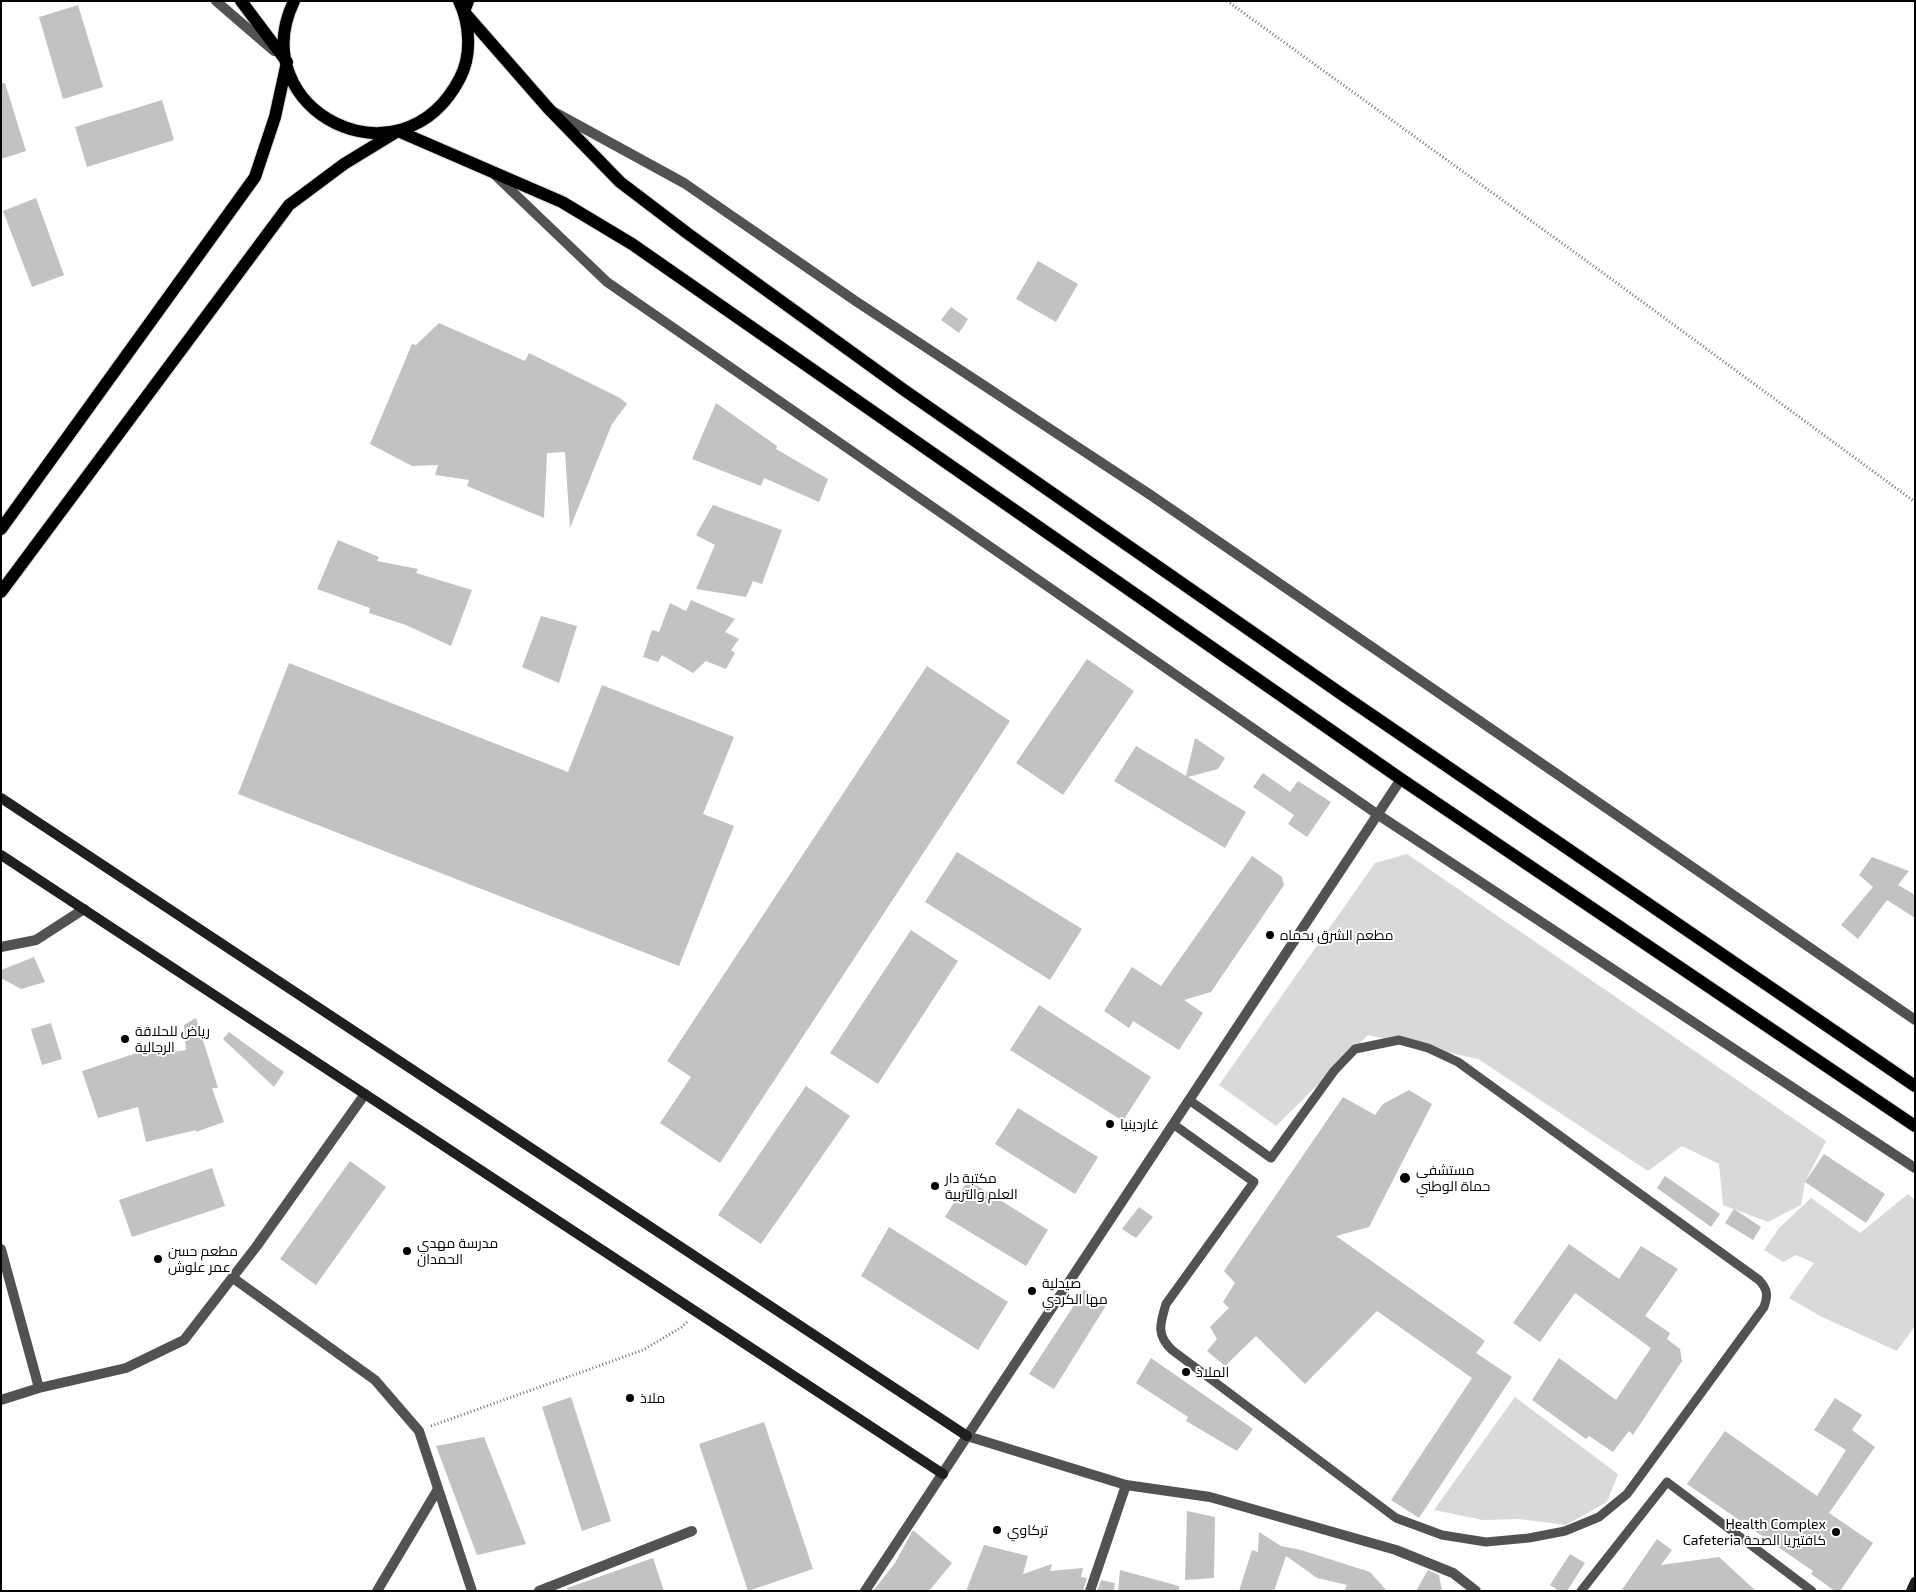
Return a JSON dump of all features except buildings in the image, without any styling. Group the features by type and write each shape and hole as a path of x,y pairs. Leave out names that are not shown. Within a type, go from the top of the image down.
{"main road":[{"path":"1,529 255,177 275,117 287,62 241,1"},
{"path":"294,1 287,16 283,48 291,80 309,106 336,125 366,134 398,131 562,202 632,244 1401,779 1915,1126"},
{"path":"464,5 548,108 620,182 904,390 1359,706 1915,1086"},
{"path":"1,592 288,205 344,164 398,131 428,118 451,96 464,70 469,41 464,5"},
{"path":"1,798 967,1436"},
{"path":"1,855 943,1474"},
{"path":"1911,1591 1915,1582"}],"street":[{"path":"216,1 287,62"},
{"path":"548,108 684,183 857,302 1152,496 1915,1020"},
{"path":"493,172 608,282 1377,814 1915,1168"},
{"path":"866,1591 1401,779"},
{"path":"1,947 36,940 84,909"},
{"path":"1,1400 39,1388 126,1368 184,1340 233,1278 365,1094"},
{"path":"1,1249 39,1388"},
{"path":"233,1278 375,1380 419,1431 472,1591"},
{"path":"967,1436 1126,1485 1210,1497 1396,1550 1452,1573 1476,1591"},
{"path":"1090,1591 1126,1485"},
{"path":"377,1591 438,1489"},
{"path":"538,1591 692,1531"}],"lane":[{"path":"1173,1124 1254,1182 1166,1304 1160,1323 1162,1341 1396,1518 1442,1535 1486,1542 1529,1538 1565,1531 1599,1517 1627,1494 1764,1307 1767,1295 1766,1288 1759,1280 1458,1062 1428,1048 1399,1040 1354,1049 1334,1071 1271,1158 1189,1100"},
{"path":"1581,1591 1667,1482 1812,1591"}],"path":[{"path":"1227,1 1595,267 1915,502"},
{"path":"419,1431 643,1350 682,1327 696,1312"}],"shaded area":[{"path":"1407,854 1826,1141 1805,1182 1801,1205 1768,1222 1723,1205 1719,1164 1682,1146 1648,1171 1478,1059 1368,1035 1276,1126 1219,1085 1375,863"},
{"path":"1908,1194 1915,1200 1915,1326 1897,1351 1822,1317 1789,1298 1814,1263 1796,1255 1783,1262 1764,1250 1779,1228 1811,1198 1860,1233"},
{"path":"1515,1397 1618,1474 1607,1502 1566,1525 1519,1519 1483,1520 1434,1510"}],"place":[{"name":"مطعم الشرق بحماه","path":"1270,935"},
{"name":"رياض للحلاقة الرجالية","path":"125,1039"},
{"name":"غاردينيا","path":"1110,1124"},
{"name":"مستشفى حماة الوطني","path":"1405,1178"},
{"name":"مكتبة دار العلم والتربية","path":"935,1186"},
{"name":"مدرسة مهدي الحمدان","path":"407,1251"},
{"name":"مطعم حسن عمر علوش","path":"158,1259"},
{"name":"صيدلية مها الكردي","path":"1032,1291"},
{"name":"الملاذ","path":"1186,1372"},
{"name":"ملاذ","path":"630,1398"},
{"name":"تركاوي","path":"997,1530"},
{"name":"Health Complex Cafeteria كافتيريا الصحة","path":"1836,1532"}]}
